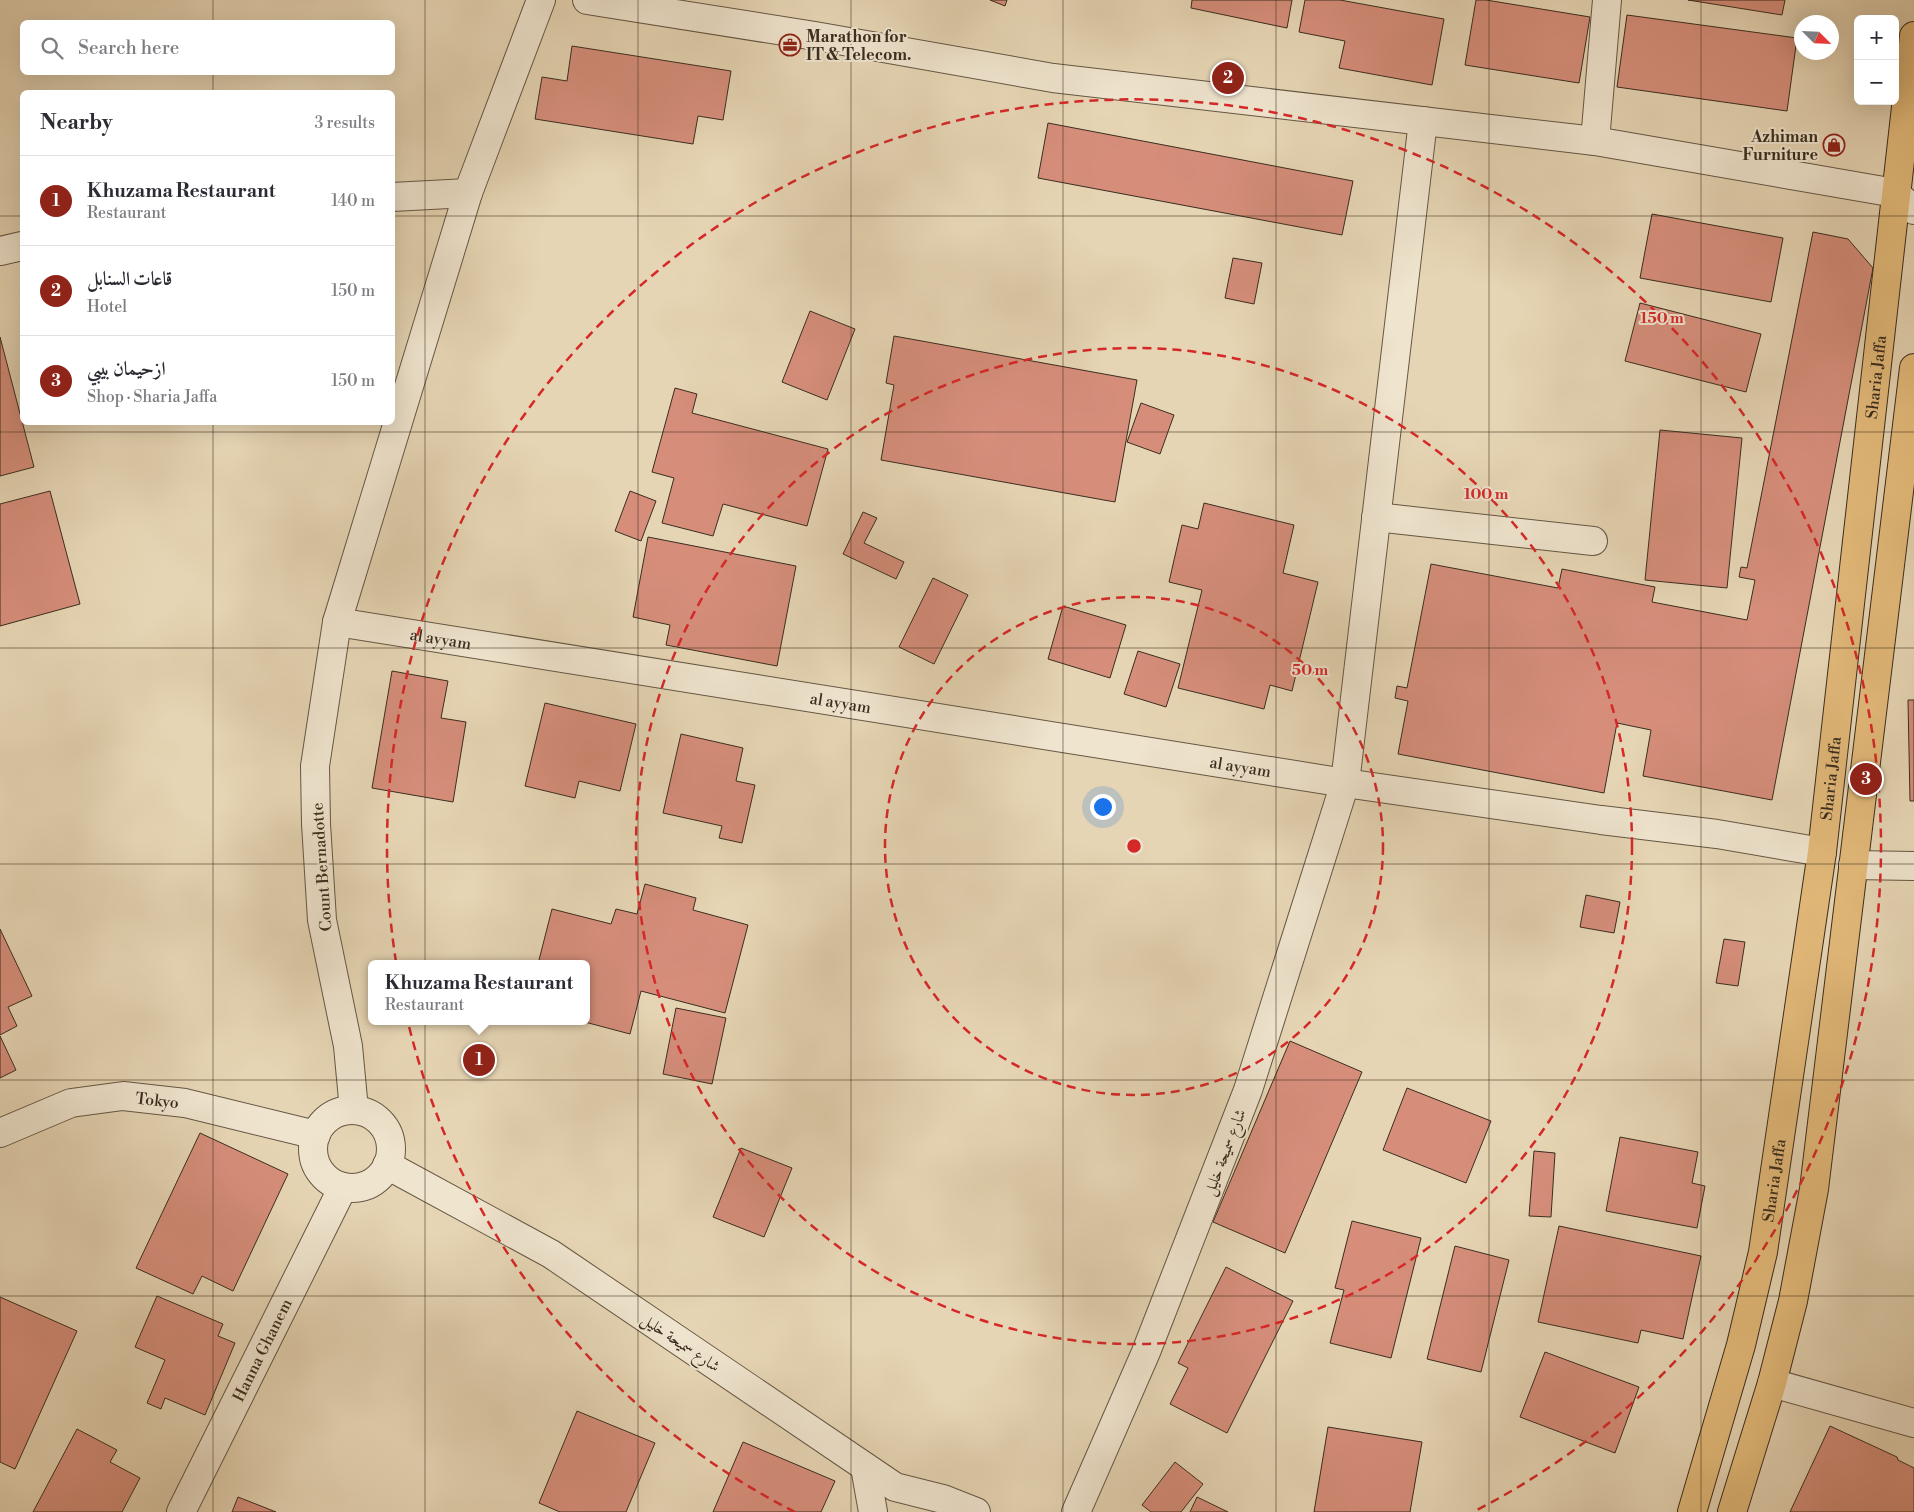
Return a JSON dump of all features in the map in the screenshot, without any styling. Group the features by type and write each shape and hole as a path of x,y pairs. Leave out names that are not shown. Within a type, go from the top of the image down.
{"main road":[{"name":"Sharia Jaffa","path":"1692,1512 1741,1345 1763,1252 1822,852 1905,202 1914,36"},
{"name":"Sharia Jaffa","path":"1732,1512 1772,1383 1793,1301 1814,1189 1914,368"}],"street":[{"name":"Count Bernadotte","path":"354,1110 348,1046 322,920 316,824 315,766 337,622 468,193 541,0"},
{"path":"587,0 815,36 1053,78 1595,141 1905,202"},
{"path":"1595,141 1607,0"},
{"name":"شارع سميحة خليل","path":"1076,1512 1146,1352 1248,1090 1344,783 1423,121"},
{"path":"395,197 468,193"},
{"path":"0,251 20,246"},
{"path":"1376,517 1593,541"},
{"name":"al ayyam","path":"337,622 1344,783 1601,820 1717,834 1822,852"},
{"path":"1854,865 1914,866"},
{"name":"Tokyo","path":"0,1133 71,1103 123,1096 185,1103 316,1135"},
{"path":"354,1110 366,1113 377,1120 385,1129 390,1147 388,1165 380,1176 369,1184 357,1188 343,1187 331,1182 321,1174 315,1162 313,1148 316,1135 331,1116 354,1110"},
{"name":"شارع سميحة خليل","path":"388,1165 552,1254 895,1487 931,1506 976,1512"},
{"name":"Hanna Ghanem","path":"181,1512 343,1187"},
{"path":"1772,1383 1914,1423"},
{"path":"865,1467 873,1512"}],"building":[{"path":"990,0 1007,0 1005,6"},
{"path":"1192,0 1292,0 1287,28 1191,8"},
{"path":"1305,0 1340,0 1444,19 1432,85 1339,68 1345,41 1299,32"},
{"path":"1476,0 1590,17 1579,83 1465,65"},
{"path":"1688,0 1785,0 1782,15"},
{"path":"1627,15 1794,38 1794,60 1787,111 1617,87"},
{"path":"572,46 731,71 723,120 698,116 693,144 535,119 542,77 567,81"},
{"path":"1048,123 1353,181 1342,235 1038,178"},
{"path":"1652,214 1783,238 1771,302 1640,278"},
{"path":"1813,232 1848,239 1873,268 1772,800 1643,776 1651,730 1617,723 1604,793 1398,754 1408,701 1395,698 1397,686 1407,688 1431,564 1558,588 1562,569 1655,587 1652,602 1747,620 1755,580 1739,577 1741,567 1747,568"},
{"path":"1233,258 1262,263 1254,304 1225,298"},
{"path":"1640,303 1761,334 1746,392 1625,361"},
{"path":"810,311 855,329 827,400 782,382"},
{"path":"894,336 1137,380 1115,502 881,460 894,385 886,383"},
{"path":"0,337 20,413 20,425 23,425 34,467 0,476"},
{"path":"675,388 697,394 692,413 828,449 807,526 723,504 713,536 662,523 674,478 652,472"},
{"path":"1141,403 1174,415 1160,454 1127,442"},
{"path":"1660,430 1742,438 1727,588 1645,580"},
{"path":"50,491 80,604 0,626 0,504"},
{"path":"630,491 656,501 641,541 615,531"},
{"path":"1204,503 1294,525 1283,573 1318,582 1292,691 1270,685 1264,709 1178,688 1202,590 1169,582 1182,525 1198,529"},
{"path":"863,512 877,518 864,543 904,562 896,579 843,554"},
{"path":"648,537 796,566 777,666 666,645 670,625 633,617"},
{"path":"933,578 968,595 934,664 899,647"},
{"path":"1063,606 1126,625 1110,678 1048,659"},
{"path":"1138,651 1180,664 1166,707 1124,694"},
{"path":"392,671 448,681 441,718 466,722 453,802 372,788"},
{"path":"1908,700 1914,700 1914,801 1910,801"},
{"path":"545,703 636,724 620,791 579,781 575,798 525,786"},
{"path":"681,734 743,748 736,781 755,785 742,843 719,838 722,826 663,813"},
{"path":"645,884 696,898 693,910 748,925 725,1013 641,991 630,1034 590,1023 590,960 539,960 552,909 611,924 616,909 637,914"},
{"path":"1586,895 1620,902 1614,933 1580,927"},
{"path":"0,929 32,996 8,1007 17,1026 0,1035"},
{"path":"1724,939 1745,942 1738,986 1716,983"},
{"path":"676,1008 726,1018 712,1084 663,1074"},
{"path":"0,1036 16,1070 0,1078"},
{"path":"1290,1041 1362,1072 1285,1253 1213,1222"},
{"path":"1407,1088 1491,1121 1466,1183 1383,1150"},
{"path":"200,1133 288,1174 233,1291 202,1276 193,1294 136,1268"},
{"path":"1620,1137 1698,1152 1692,1183 1705,1186 1697,1228 1606,1211"},
{"path":"741,1148 792,1168 764,1237 713,1217"},
{"path":"1534,1151 1555,1153 1551,1217 1529,1216"},
{"path":"1352,1221 1421,1238 1391,1358 1330,1343 1344,1290 1335,1288"},
{"path":"1559,1226 1701,1256 1683,1339 1641,1330 1638,1343 1538,1322"},
{"path":"1455,1246 1509,1260 1481,1372 1427,1359"},
{"path":"1226,1267 1293,1301 1227,1433 1170,1404 1188,1368 1178,1363"},
{"path":"157,1296 223,1324 218,1336 235,1343 205,1415 165,1398 161,1409 147,1403 165,1360 135,1347"},
{"path":"0,1297 77,1331 15,1469 0,1462"},
{"path":"1545,1352 1639,1387 1615,1453 1520,1417"},
{"path":"577,1411 655,1443 626,1512 560,1512 539,1503"},
{"path":"1830,1426 1897,1457 1898,1460 1914,1468 1914,1512 1790,1512"},
{"path":"1328,1427 1422,1442 1410,1512 1314,1512"},
{"path":"77,1429 117,1450 110,1462 140,1478 122,1512 33,1512"},
{"path":"743,1442 835,1481 821,1512 713,1512"},
{"path":"1175,1462 1203,1484 1181,1512 1151,1512 1142,1505"},
{"path":"238,1497 276,1512 232,1512"},
{"path":"1197,1497 1228,1512 1190,1512"}],"place":[{"name":"Marathon for IT & Telecom.","path":"790,45"},
{"name":"قاعات السنابل","path":"1228,78"},
{"name":"Azhiman Furniture","path":"1834,145"},
{"name":"ازحيمان بيبي","path":"1866,779"},
{"name":"Khuzama Restaurant","path":"479,1060"}]}
